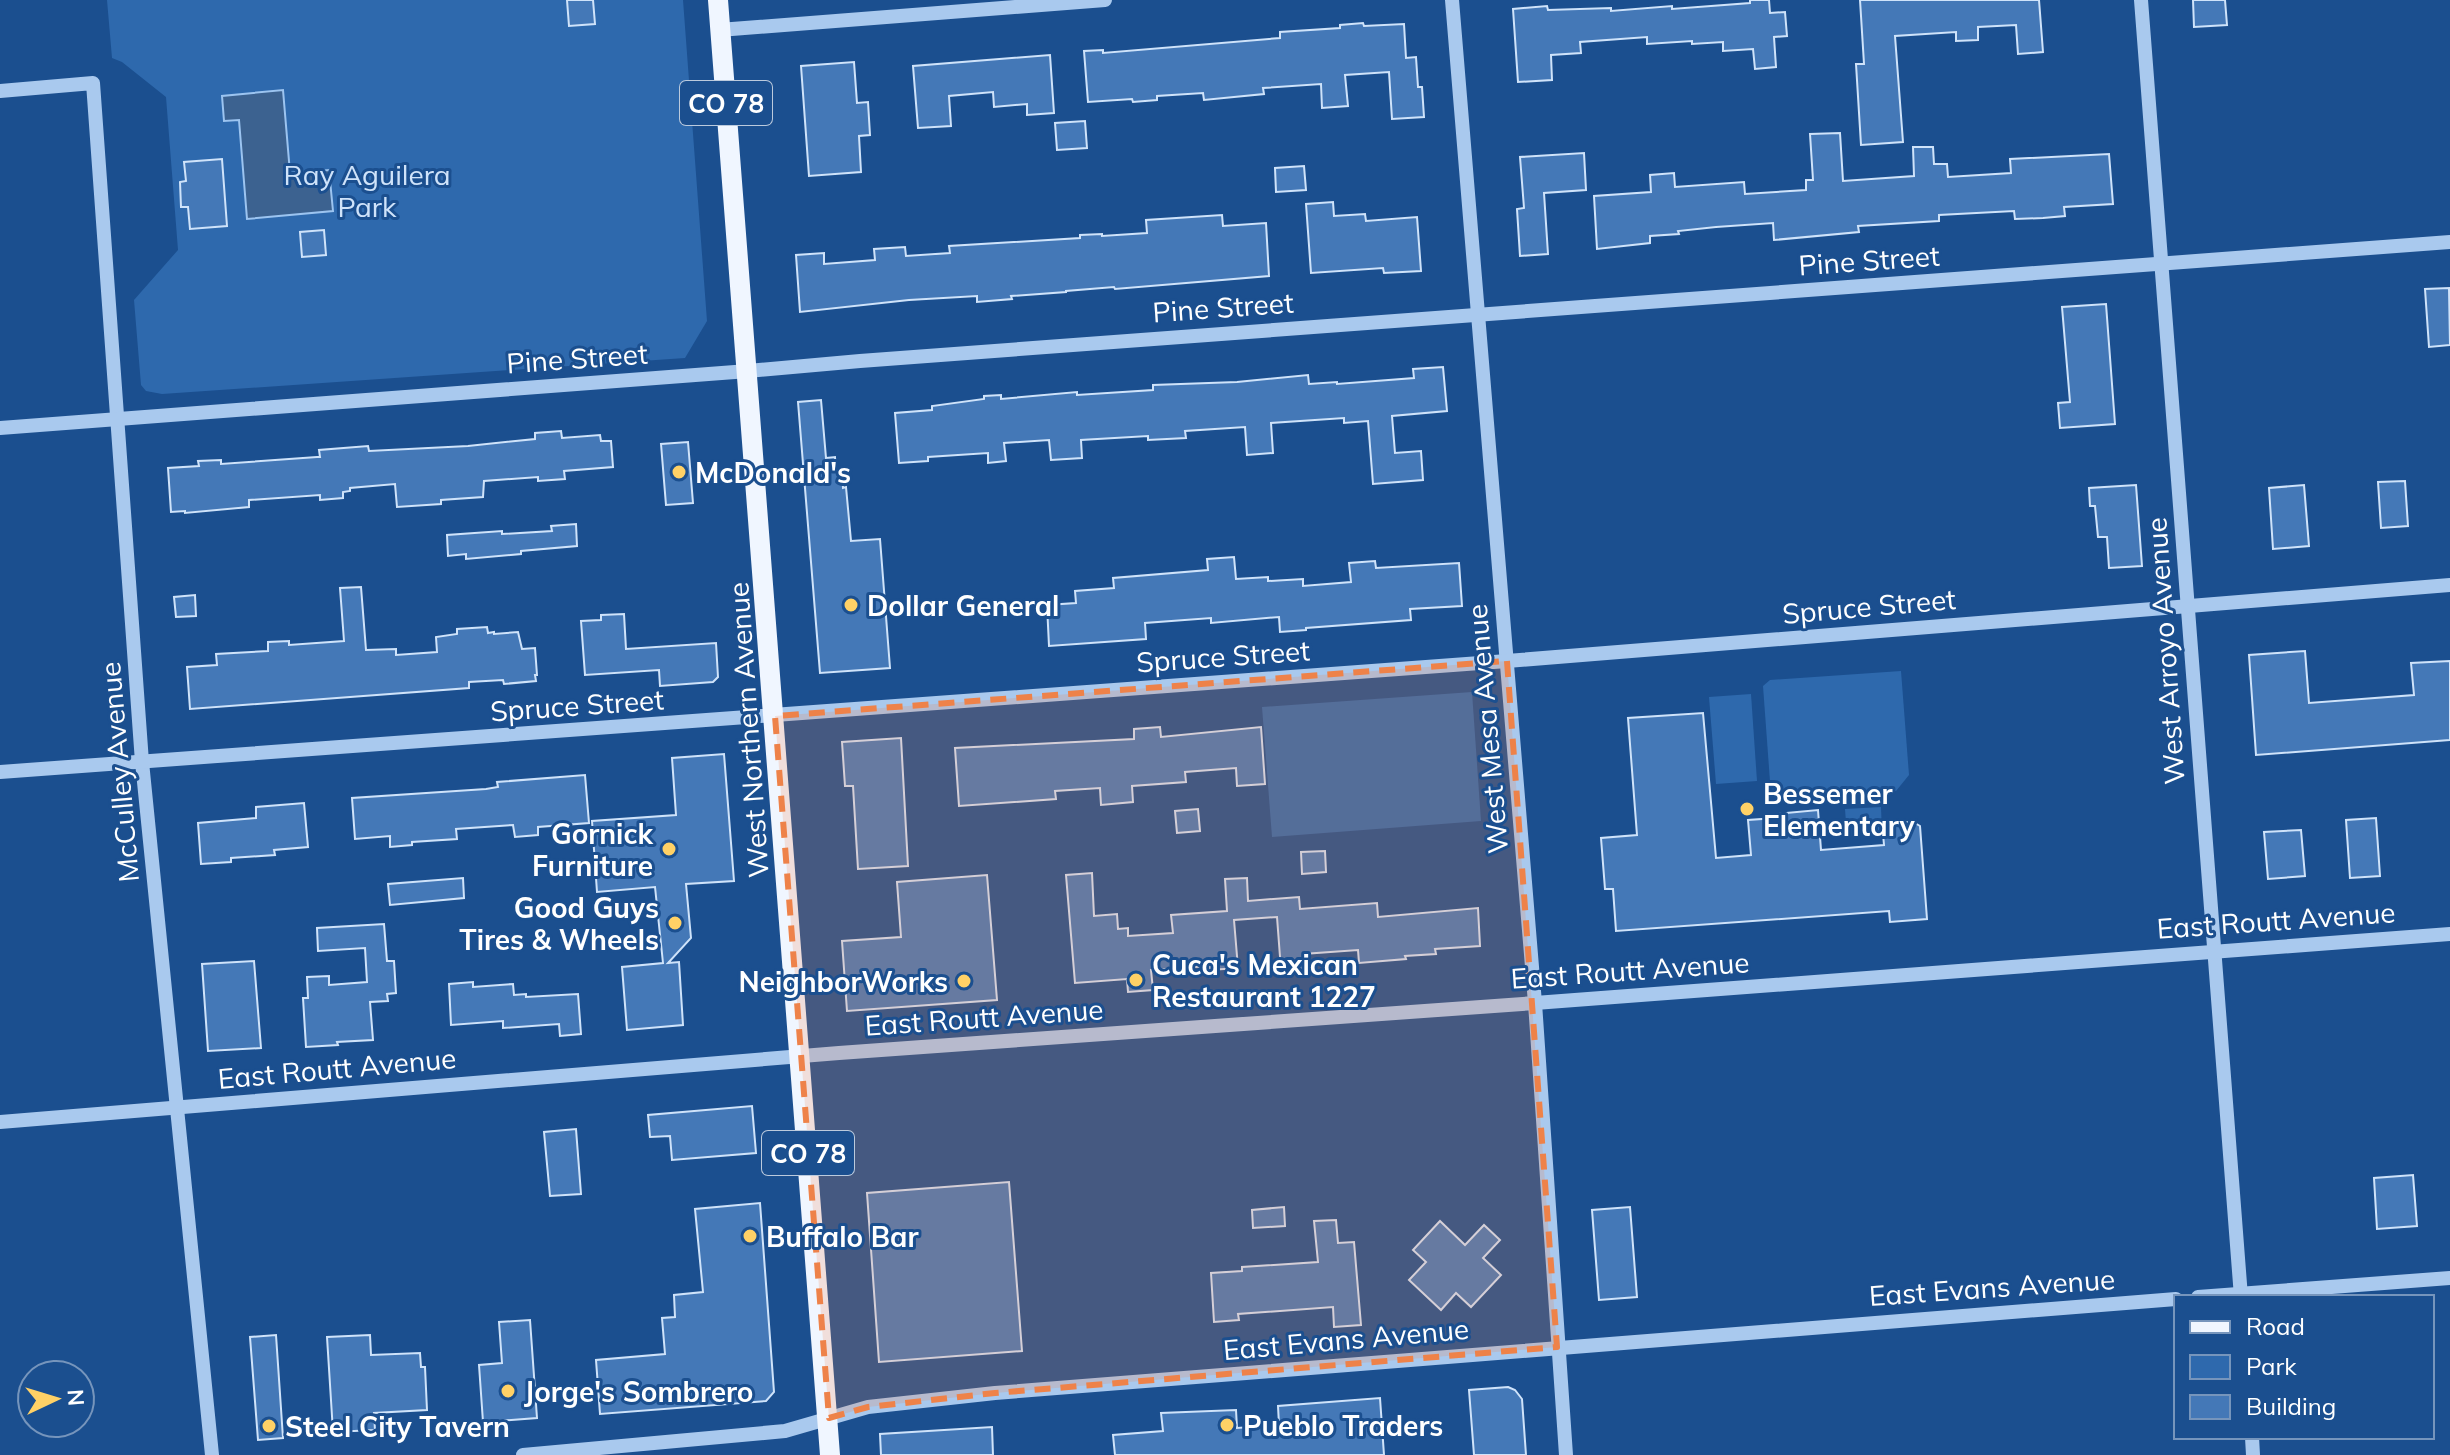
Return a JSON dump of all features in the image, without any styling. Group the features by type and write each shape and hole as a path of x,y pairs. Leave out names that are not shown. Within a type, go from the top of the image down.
{"main road":[{"name":"West Northern Avenue","path":"718,0 830,1455"}],"street":[{"path":"719,30 1105,0"},
{"name":"West Mesa Avenue","path":"1452,0 1535,1003 1566,1455"},
{"name":"West Arroyo Avenue","path":"2141,0 2241,1295"},
{"name":"McCulley Avenue","path":"0,91 93,83 142,762 212,1455"},
{"name":"Pine Street","path":"0,428 2450,242"},
{"name":"Spruce Street","path":"0,772 1507,661 2450,585"},
{"name":"East Routt Avenue","path":"0,1122 800,1056 2450,934"},
{"path":"2241,1295 2450,1278"},
{"name":"East Evans Avenue","path":"523,1455 785,1431 868,1407 995,1393 2174,1299"}],"highlighted area":[{"path":"1507,661 1557,1347 995,1393 868,1407 829,1418 775,716"}],"green space":[{"name":"Ray Aguilera Park","path":"107,0 683,0 707,321 685,358 162,394 146,391 141,385 134,300 178,250 166,97 122,62 112,58"},
{"path":"1901,671 1909,775 1896,791 1781,801 1771,795 1763,686 1770,680"},
{"path":"1472,692 1481,821 1272,837 1262,707"},
{"path":"1751,694 1757,781 1716,784 1709,697"},
{"path":"1881,807 1882,834 1847,836 1845,809"}],"shaded area":[{"path":"283,90 290,173 329,170 333,211 247,219 239,120 224,121 222,96"}],"building":[{"path":"567,0 593,0 595,24 569,26"},
{"path":"1750,0 1769,0 1770,13 1785,12 1787,36 1774,37 1776,67 1755,69 1753,49 1723,51 1723,42 1647,44 1647,37 1580,42 1581,53 1551,55 1552,80 1518,82 1513,9 1547,6 1548,10 1611,8 1611,11 1672,6 1672,9 1750,3"},
{"path":"1860,0 2039,0 2043,52 2018,54 2016,25 1978,27 1978,40 1956,41 1956,32 1895,36 1903,142 1861,145 1856,64 1864,64"},
{"path":"2193,0 2225,0 2227,25 2194,27"},
{"path":"1363,23 1364,26 1404,24 1406,58 1416,57 1424,117 1392,119 1389,72 1345,75 1348,106 1322,108 1321,84 1263,88 1264,94 1204,100 1203,93 1157,96 1157,100 1133,102 1132,99 1088,102 1084,51 1103,50 1103,53 1280,38 1280,32 1340,28 1340,25"},
{"path":"1050,55 1054,113 1027,115 1027,104 994,107 993,92 949,96 951,126 918,128 913,66"},
{"path":"854,62 857,103 868,102 870,135 859,136 861,172 809,176 801,66"},
{"path":"1085,121 1087,148 1057,150 1055,123"},
{"path":"1840,133 1843,181 1914,176 1913,147 1933,147 1934,164 1947,164 1948,177 2011,173 2010,159 2109,154 2113,204 2064,207 2065,216 2043,218 2015,219 2014,211 1939,215 1939,221 1858,226 1859,232 1774,240 1773,223 1716,227 1650,236 1650,243 1597,249 1594,196 1651,192 1650,175 1674,173 1675,187 1744,182 1745,194 1806,190 1806,180 1813,180 1810,134"},
{"path":"1584,153 1586,190 1544,193 1548,254 1520,256 1517,209 1524,208 1520,157"},
{"path":"222,159 227,226 190,229 188,207 181,207 180,182 186,181 184,162"},
{"path":"1304,166 1306,190 1276,192 1275,168"},
{"path":"1333,202 1334,216 1365,214 1366,221 1417,217 1421,271 1384,273 1383,268 1311,273 1306,204"},
{"path":"1222,215 1223,226 1266,223 1269,276 1066,291 977,302 977,296 909,300 800,312 796,255 824,253 824,264 875,260 874,249 905,247 906,256 950,253 949,246 1147,233 1146,220"},
{"path":"324,230 326,255 302,257 300,232"},
{"path":"2449,288 2450,345 2429,347 2425,289"},
{"path":"2106,304 2115,424 2060,428 2058,403 2070,402 2062,307"},
{"path":"1443,367 1447,411 1392,416 1395,453 1421,451 1423,480 1373,484 1368,421 1344,423 1344,418 1271,423 1273,453 1247,455 1245,427 1185,431 1186,438 1148,440 1148,436 1081,440 1082,458 1051,460 1049,440 1004,443 1006,461 988,463 988,453 928,457 928,461 899,463 895,413 932,410 932,406 984,399 984,396 1001,395 1001,399 1077,392 1077,395 1153,390 1153,385 1237,382 1308,375 1309,384 1337,384 1414,378 1413,369"},
{"path":"821,400 826,458 835,457 836,472 842,472 851,541 880,539 890,668 820,673 798,402"},
{"path":"561,431 562,438 600,435 601,441 611,441 613,467 564,471 565,479 538,481 538,477 484,481 483,497 441,500 441,504 397,507 395,484 350,488 350,491 343,492 343,498 320,500 320,495 249,500 249,507 171,512 168,468 199,466 198,461 221,460 221,464 320,457 319,450 368,446 369,451 468,446 535,439 535,433"},
{"path":"688,442 693,503 666,505 661,444"},
{"path":"2405,481 2408,526 2381,528 2378,482"},
{"path":"2136,485 2142,566 2109,568 2107,537 2098,537 2095,506 2090,506 2089,488"},
{"path":"2304,485 2309,546 2273,549 2269,488"},
{"path":"576,524 577,546 466,559 466,554 448,556 447,535 552,531 551,526"},
{"path":"1234,557 1236,579 1303,579 1303,586 1351,582 1349,563 1375,561 1376,568 1459,563 1462,606 1410,609 1411,620 1280,632 1279,617 1211,623 1211,618 1145,623 1146,639 1049,646 1047,605 1076,603 1075,591 1114,588 1113,578 1208,570 1207,559"},
{"path":"361,587 366,650 396,649 396,655 437,652 436,637 457,634 457,629 487,627 488,633 494,634 518,632 522,649 535,648 536,681 504,684 503,680 469,682 469,688 190,709 187,667 217,665 216,654 268,651 268,642 289,641 289,645 344,641 340,588"},
{"path":"195,595 196,616 176,617 174,597"},
{"path":"624,614 626,649 716,643 718,677 713,682 660,686 659,670 585,675 581,621 601,620 601,615"},
{"path":"2305,651 2309,703 2414,695 2411,663 2450,661 2450,740 2256,755 2249,655"},
{"path":"1703,713 1716,858 1751,855 1748,820 1776,818 1776,814 1818,810 1821,850 1884,845 1882,823 1913,822 1920,826 1927,919 1890,922 1889,911 1616,931 1613,889 1605,889 1601,838 1637,835 1628,718"},
{"path":"1160,727 1161,737 1261,727 1265,784 1237,786 1236,768 1185,772 1186,782 1132,786 1133,802 1101,805 1100,788 1055,791 1056,799 959,806 955,748 1134,739 1134,729"},
{"path":"901,738 908,866 858,869 853,786 845,786 842,742"},
{"path":"724,754 734,881 686,884 691,938 668,963 679,962 683,1025 627,1030 622,967 663,963 655,887 597,892 592,821 676,815 672,758"},
{"path":"585,775 589,823 538,827 538,835 515,837 513,825 456,829 457,839 390,847 390,836 355,839 352,798 486,789 498,787 497,782"},
{"path":"304,803 308,847 274,850 275,855 231,858 231,862 201,864 198,823 256,818 256,807"},
{"path":"1198,809 1200,831 1177,833 1175,811"},
{"path":"2376,818 2380,876 2350,878 2346,820"},
{"path":"2301,830 2305,876 2268,879 2264,832"},
{"path":"1325,851 1326,872 1302,874 1301,852"},
{"path":"1092,873 1094,916 1117,914 1118,929 1128,928 1128,936 1173,933 1171,915 1227,911 1225,879 1247,878 1248,901 1299,897 1300,909 1377,903 1378,917 1478,908 1480,946 1435,949 1436,954 1359,963 1358,950 1303,954 1304,968 1281,970 1277,917 1234,920 1238,968 1210,970 1210,966 1151,970 1153,990 1128,992 1127,979 1075,983 1066,875"},
{"path":"987,875 997,1000 847,1011 842,941 901,937 897,882"},
{"path":"463,878 464,898 390,905 388,884"},
{"path":"384,924 387,961 394,961 396,993 387,994 388,1001 370,1002 373,1040 306,1047 303,998 308,998 307,977 329,976 329,985 367,982 365,948 318,951 317,928"},
{"path":"254,961 261,1048 208,1051 202,964"},
{"path":"473,982 473,987 513,984 514,995 526,994 526,997 578,994 581,1034 560,1036 559,1024 503,1028 503,1021 451,1025 449,984"},
{"path":"752,1106 756,1153 672,1160 670,1136 650,1137 648,1115"},
{"path":"576,1129 581,1194 550,1196 544,1132"},
{"path":"2413,1175 2417,1226 2377,1229 2374,1178"},
{"path":"1009,1182 1022,1351 879,1362 867,1193"},
{"path":"760,1203 774,1392 766,1401 600,1414 596,1360 665,1354 662,1318 675,1317 674,1295 703,1292 695,1209"},
{"path":"1284,1207 1285,1226 1253,1228 1252,1210"},
{"path":"1630,1207 1637,1297 1599,1300 1592,1210"},
{"path":"1336,1220 1338,1243 1354,1242 1361,1325 1334,1327 1333,1307 1238,1314 1239,1320 1214,1322 1211,1273 1242,1271 1242,1267 1318,1262 1314,1221"},
{"path":"1440,1221 1465,1245 1484,1225 1500,1240 1483,1258 1501,1275 1471,1307 1456,1293 1441,1310 1409,1280 1426,1262 1413,1250"},
{"name":"Jorge's Sombrero","path":"530,1320 537,1418 483,1422 479,1365 502,1363 499,1322"},
{"path":"276,1335 283,1438 258,1440 250,1337"},
{"path":"370,1335 371,1355 420,1353 421,1367 425,1367 427,1410 374,1413 375,1430 333,1432 327,1337"},
{"path":"1508,1387 1522,1399 1526,1455 1474,1455 1469,1390"},
{"path":"1380,1398 1384,1455 1115,1455 1113,1435 1163,1431 1161,1413 1236,1410 1237,1428 1279,1425 1278,1406"},
{"path":"992,1427 993,1455 881,1455 880,1434"}],"place":[{"name":"McDonald's","path":"679,472"},
{"name":"Dollar General","path":"851,605"},
{"name":"Bessemer Elementary","path":"1747,809"},
{"name":"Gornick Furniture","path":"669,849"},
{"name":"Good Guys Tires & Wheels","path":"675,923"},
{"name":"Cuca's Mexican Restaurant 1227","path":"1136,980"},
{"name":"NeighborWorks","path":"964,981"},
{"name":"Buffalo Bar","path":"750,1236"},
{"name":"Jorge's Sombrero","path":"508,1391"},
{"name":"Pueblo Traders","path":"1227,1425"},
{"name":"Steel City Tavern","path":"269,1426"}]}
